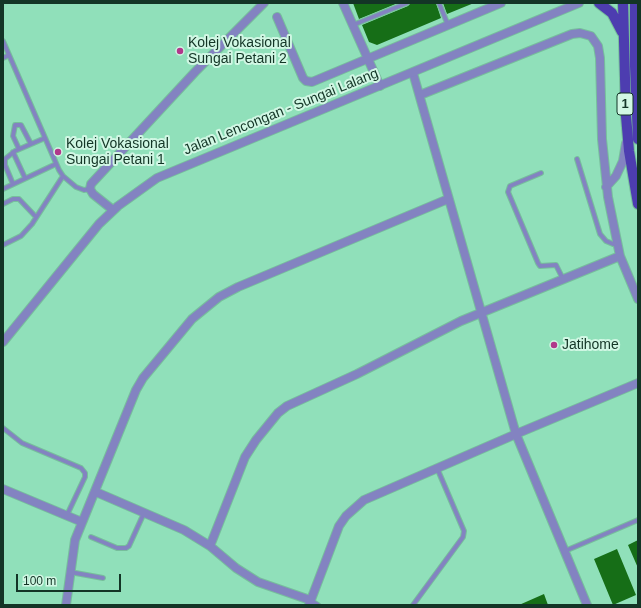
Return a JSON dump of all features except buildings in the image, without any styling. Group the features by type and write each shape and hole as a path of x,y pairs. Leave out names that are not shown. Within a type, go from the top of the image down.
{"main road":[{"path":"598,3 612,13 624,36"},
{"name":"1","path":"623,3 628,137 638,204"},
{"name":"1","path":"635,3 638,139"}],"street":[{"path":"113,210 93,194 90,189 91,184 195,72 264,3"},
{"path":"343,3 380,86"},
{"path":"277,17 303,78 306,81 312,82 501,3"},
{"name":"Jalan Lencongan - Sungai Lalang","path":"3,342 95,229 113,210 150,182 164,174 413,73 579,3"},
{"path":"420,95 572,34 580,33 591,36 598,46 600,58 602,139 606,187 620,256 638,299"},
{"path":"413,73 516,434 587,605"},
{"path":"606,187 616,176 623,161 628,137"},
{"path":"66,605 75,540 96,492 136,390 143,378 202,310 238,287 448,199"},
{"path":"210,546 245,457 256,440 278,413 298,400 334,384 437,332 620,256"},
{"path":"96,492 184,530 210,546 236,568 258,582 309,603 339,526 346,516 364,500 376,493 638,383"},
{"path":"3,489 82,522"}],"lane":[{"path":"353,25 407,3"},
{"path":"439,3 448,24"},
{"path":"3,41 56,164 63,176 76,187 84,190 90,189"},
{"path":"3,58 9,55"},
{"path":"19,149 13,136 15,125 21,125 31,144"},
{"path":"13,184 5,165 5,159 13,152 45,138"},
{"path":"13,152 25,178"},
{"path":"577,159 600,234 606,241 613,244 618,244"},
{"path":"3,189 56,164"},
{"path":"541,173 510,186 508,192 538,263 540,266 556,265 563,280"},
{"path":"3,245 21,236 36,217 63,176"},
{"path":"3,204 13,199 19,199 36,217"},
{"path":"3,428 22,443 81,468 85,473 85,477 67,515"},
{"path":"413,605 463,537 464,531 437,468"},
{"path":"91,537 117,548 126,548 129,546 144,512"},
{"path":"564,552 638,520"},
{"path":"70,572 103,578"},
{"path":"309,603 318,605"}],"place":[{"name":"Kolej Vokasional Sungai Petani 2","path":"180,51"},
{"name":"Kolej Vokasional Sungai Petani 1","path":"58,152"},
{"name":"Jatihome","path":"554,345"}]}
